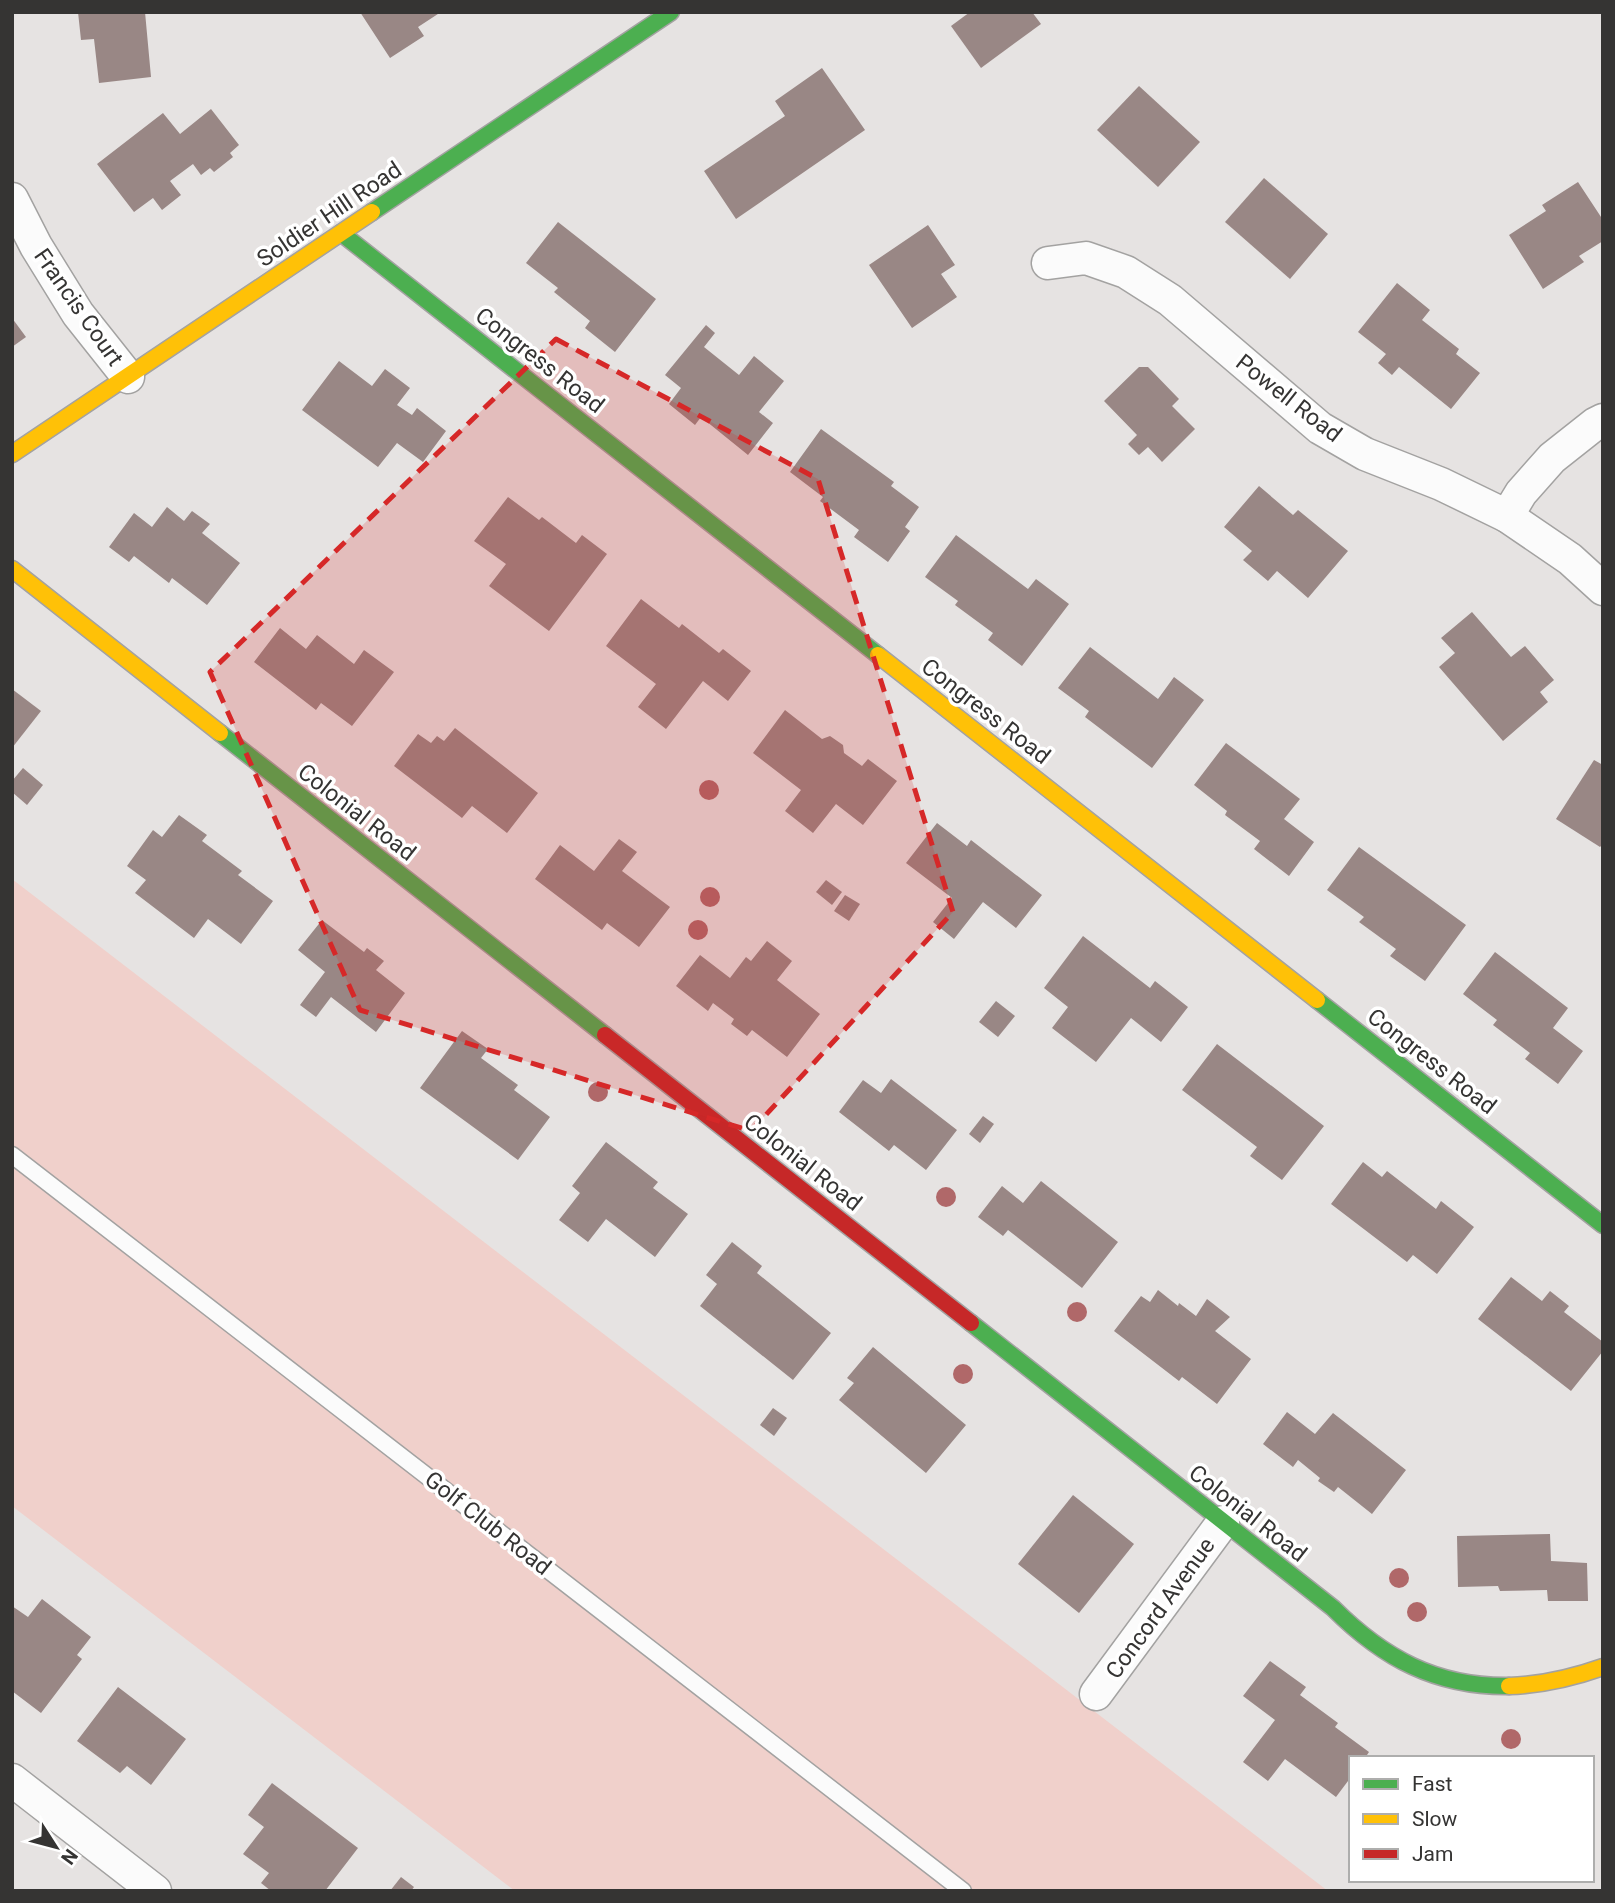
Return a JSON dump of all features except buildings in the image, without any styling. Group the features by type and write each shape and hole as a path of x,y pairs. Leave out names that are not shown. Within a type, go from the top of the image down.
{"street":[{"name":"Soldier Hill Road","path":"12,454 671,12"},
{"name":"Francis Court","path":"12,199 36,246 78,314 128,377"},
{"name":"Congress Road","path":"341,233 1603,1224"},
{"name":"Powell Road","path":"1048,263 1086,258 1126,272 1170,300 1320,428 1365,454 1441,484 1507,516 1570,559 1603,589"},
{"path":"1507,516 1521,493 1552,458 1603,420"},
{"name":"Colonial Road","path":"12,569 1333,1608 1361,1635 1398,1660 1440,1677 1489,1687 1531,1687 1579,1677 1603,1667"},
{"name":"Concord Avenue","path":"1096,1694 1223,1522"},
{"path":"12,1780 155,1891"}],"lane":[{"name":"Golf Club Road","path":"12,1155 964,1891"}],"highlighted area":[{"path":"556,339 818,479 953,912 751,1131 360,1010 210,672"}],"shaded area":[{"path":"12,879 1328,1891 515,1891 12,1506"}],"traffic: fast":[{"path":"372,212 671,12"},
{"path":"341,233 878,655"},
{"path":"220,733 605,1035"},
{"path":"1317,1000 1603,1225"},
{"path":"971,1323 1391,1655 1434,1675 1483,1685 1509,1686"}],"traffic: slow":[{"path":"12,454 372,212"},
{"path":"12,569 220,733"},
{"path":"878,655 1317,1000"},
{"path":"1509,1686 1557,1680 1603,1667"}],"traffic: jam":[{"path":"605,1035 971,1323"}]}
